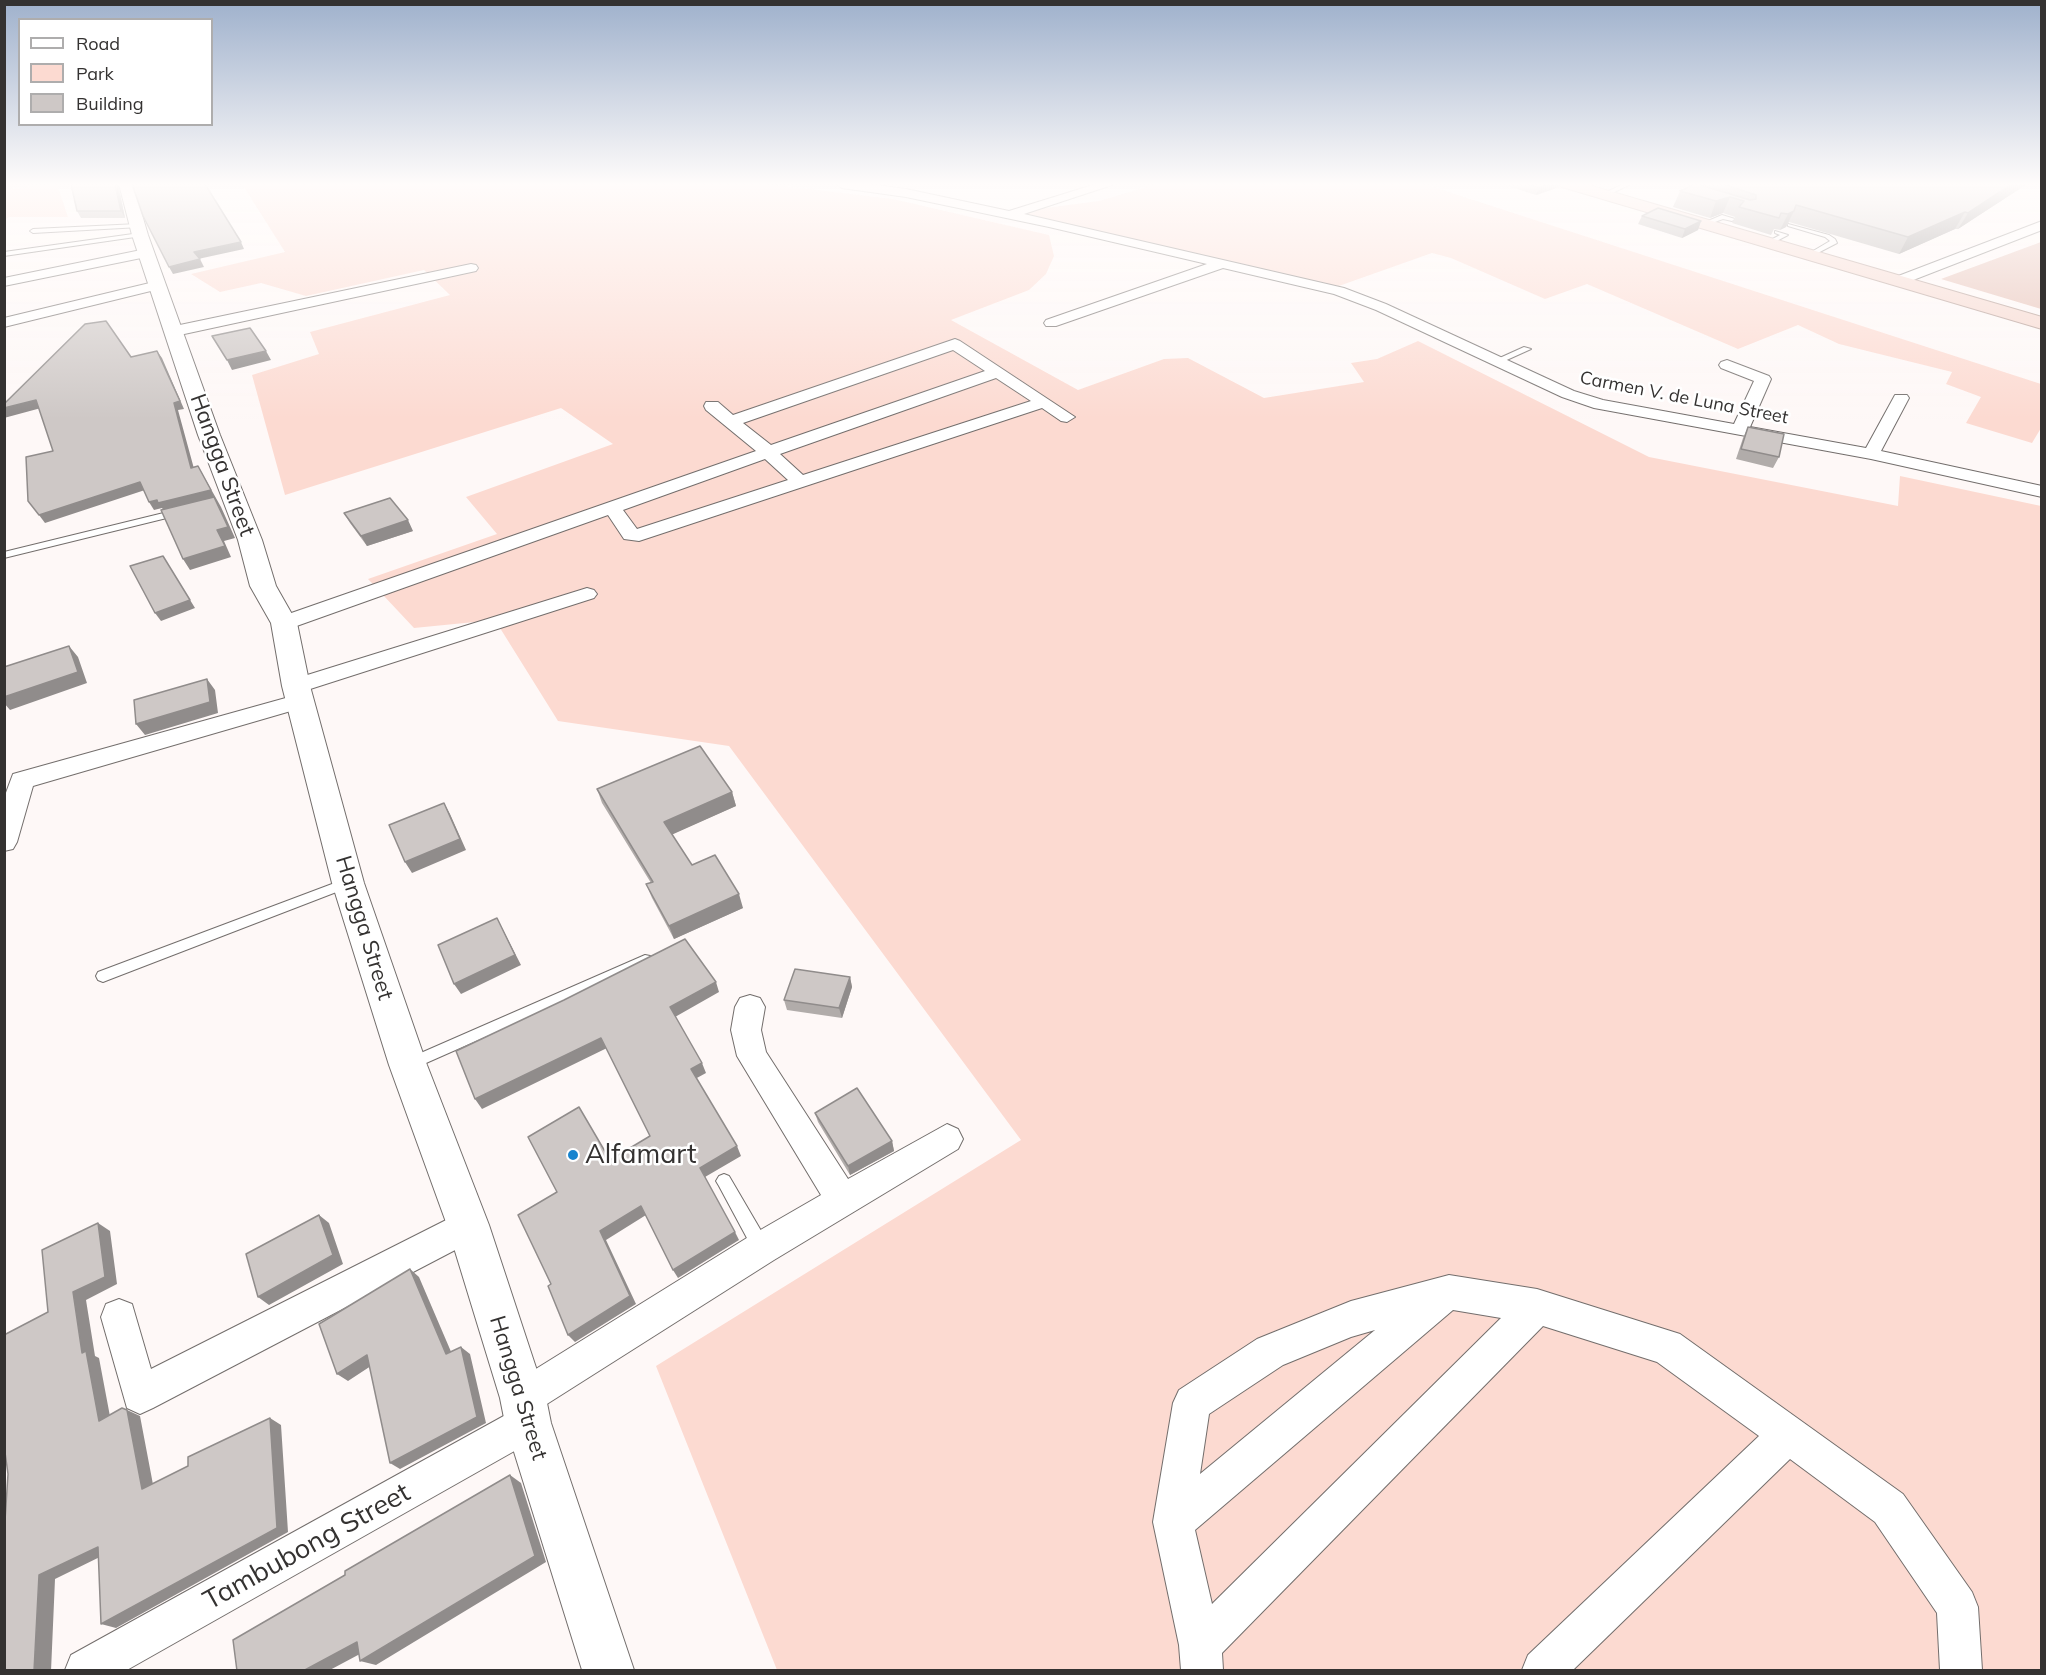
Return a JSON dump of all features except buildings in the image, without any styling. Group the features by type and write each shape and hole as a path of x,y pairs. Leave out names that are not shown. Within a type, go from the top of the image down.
{"highway":[{"path":"1834,262 2042,323"}],"street":[{"path":"4,282 66,262"},
{"name":"Hangga Street","path":"150,262 175,331 228,501 250,540 263,586 284,622 298,694 348,883 408,1065 468,1225 608,1671"},
{"name":"Carmen V. de Luna Street","path":"1220,262 1339,291 1381,307 1568,394 1600,404 1871,454 2042,492"},
{"path":"1898,281 1946,262"},
{"path":"1051,322 1224,263"},
{"path":"175,331 471,268"},
{"path":"4,323 158,285"},
{"path":"938,333 1067,417"},
{"path":"730,421 955,344"},
{"path":"1727,365 1763,379 1740,430"},
{"path":"284,622 996,372"},
{"path":"1871,454 1900,398"},
{"path":"613,508 631,535 639,535 1043,402"},
{"path":"712,406 800,482"},
{"path":"4,842 22,780 298,694 587,594"},
{"path":"750,1007 746,1030 752,1056 843,1200"},
{"name":"Tambubong Street","path":"86,1671 525,1410 762,1248 947,1139"},
{"path":"119,1317 140,1395 468,1225"},
{"path":"1173,1522 1449,1292"},
{"path":"1201,1658 1173,1522 1192,1403 1270,1352 1351,1319 1449,1292 1538,1307 1666,1347 1889,1508 1957,1607 1961,1671"},
{"path":"1201,1658 1538,1307"},
{"path":"1543,1671 1788,1434"}],"lane":[{"path":"1497,361 1527,349"},
{"path":"4,555 188,511"},
{"path":"103,976 348,883"},
{"path":"408,1065 661,953"},
{"path":"724,1181 762,1248"}],"green space":[{"path":"242,262 1051,262 1046,274 1029,290 951,320 1078,390 1164,359 1188,358 1264,398 1364,382 1351,363 1377,359 1418,341 1649,457 1898,506 1900,476 2041,506 2041,1670 777,1670 656,1366 1021,1140 729,746 558,721 495,620 414,628 368,579 497,534 466,497 613,444 561,408 285,495 252,375 319,354 310,332 450,295 424,270 306,296 261,283 220,292 191,274"},
{"path":"1232,262 1406,262 1336,287"},
{"path":"1461,262 1665,262 2041,384 2041,428 2032,443 1966,423 1981,397 1946,384 1952,372 1839,344 1798,325 1738,349 1587,284 1545,299"}],"shaded area":[{"path":"1986,262 2041,262 2041,309 1941,279"}],"place":[{"name":"Alfamart","path":"573,1155"}]}
